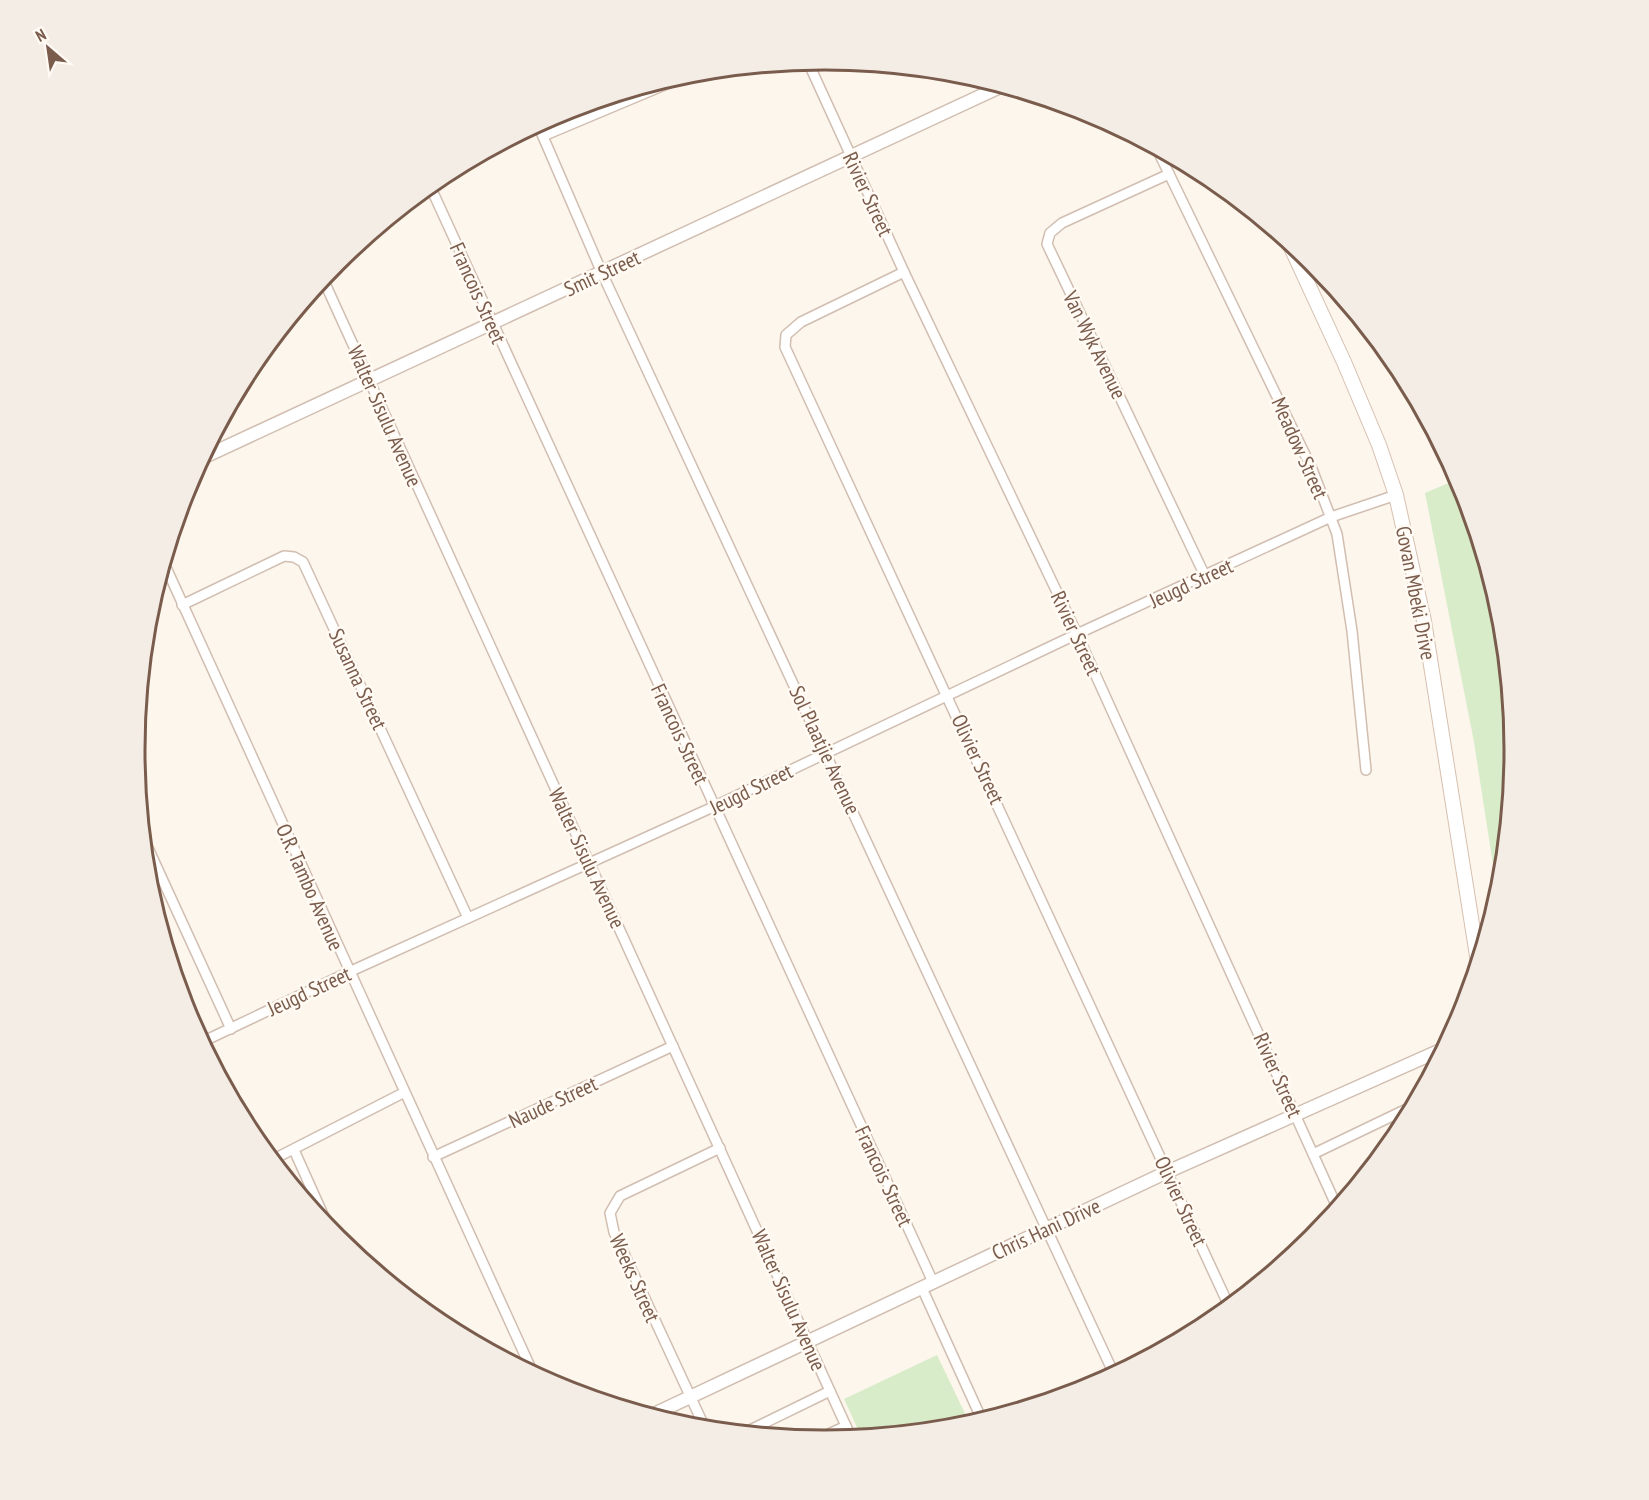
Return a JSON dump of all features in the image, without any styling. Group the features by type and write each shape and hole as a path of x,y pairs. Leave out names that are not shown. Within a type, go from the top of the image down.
{"main road":[{"name":"Govan Mbeki Drive","path":"1299,264 1379,445 1396,495 1424,621 1475,945"}],"street":[{"name":"Rivier Street","path":"812,71 904,272 1077,634 1333,1200"},
{"name":"Smit Street","path":"213,453 370,382 990,92"},
{"path":"543,136 618,103"},
{"name":"Sol Plaatjie Avenue","path":"542,133 602,273 1110,1366"},
{"name":"Meadow Street","path":"1163,161 1307,459 1331,518 1340,547 1352,631 1366,770"},
{"name":"Van Wyk Avenue","path":"1169,174 1062,224 1050,233 1047,244 1048,251 1167,490 1205,576"},
{"name":"Francois Street","path":"434,195 713,807 927,1285 978,1411"},
{"name":"Olivier Street","path":"904,272 801,322 791,329 784,341 1225,1298"},
{"name":"Walter Sisulu Avenue","path":"327,288 847,1429"},
{"name":"Jeugd Street","path":"210,1039 349,972 713,807 1077,634 1331,518 1396,495"},
{"name":"Susanna Street","path":"182,605 284,556 294,557 303,562 468,918"},
{"name":"O.R. Tambo Avenue","path":"168,573 403,1093 527,1361"},
{"path":"155,863 231,1029"},
{"name":"Naude Street","path":"434,1157 673,1046"},
{"name":"Chris Hani Drive","path":"664,1409 1167,1172 1433,1054"},
{"path":"280,1156 403,1093"},
{"path":"1313,1154 1398,1113"},
{"name":"Weeks Street","path":"700,1417 614,1232 609,1213 620,1196 720,1148"},
{"path":"294,1150 317,1201"},
{"path":"758,1426 830,1391"},
{"path":"839,1429 846,1426"}],"green space":[{"path":"1449,483 1468,532 1491,617 1503,706 1504,750 1503,794 1493,868 1474,742 1425,493"},
{"path":"937,1355 965,1414 913,1424 858,1429 844,1399"}]}
